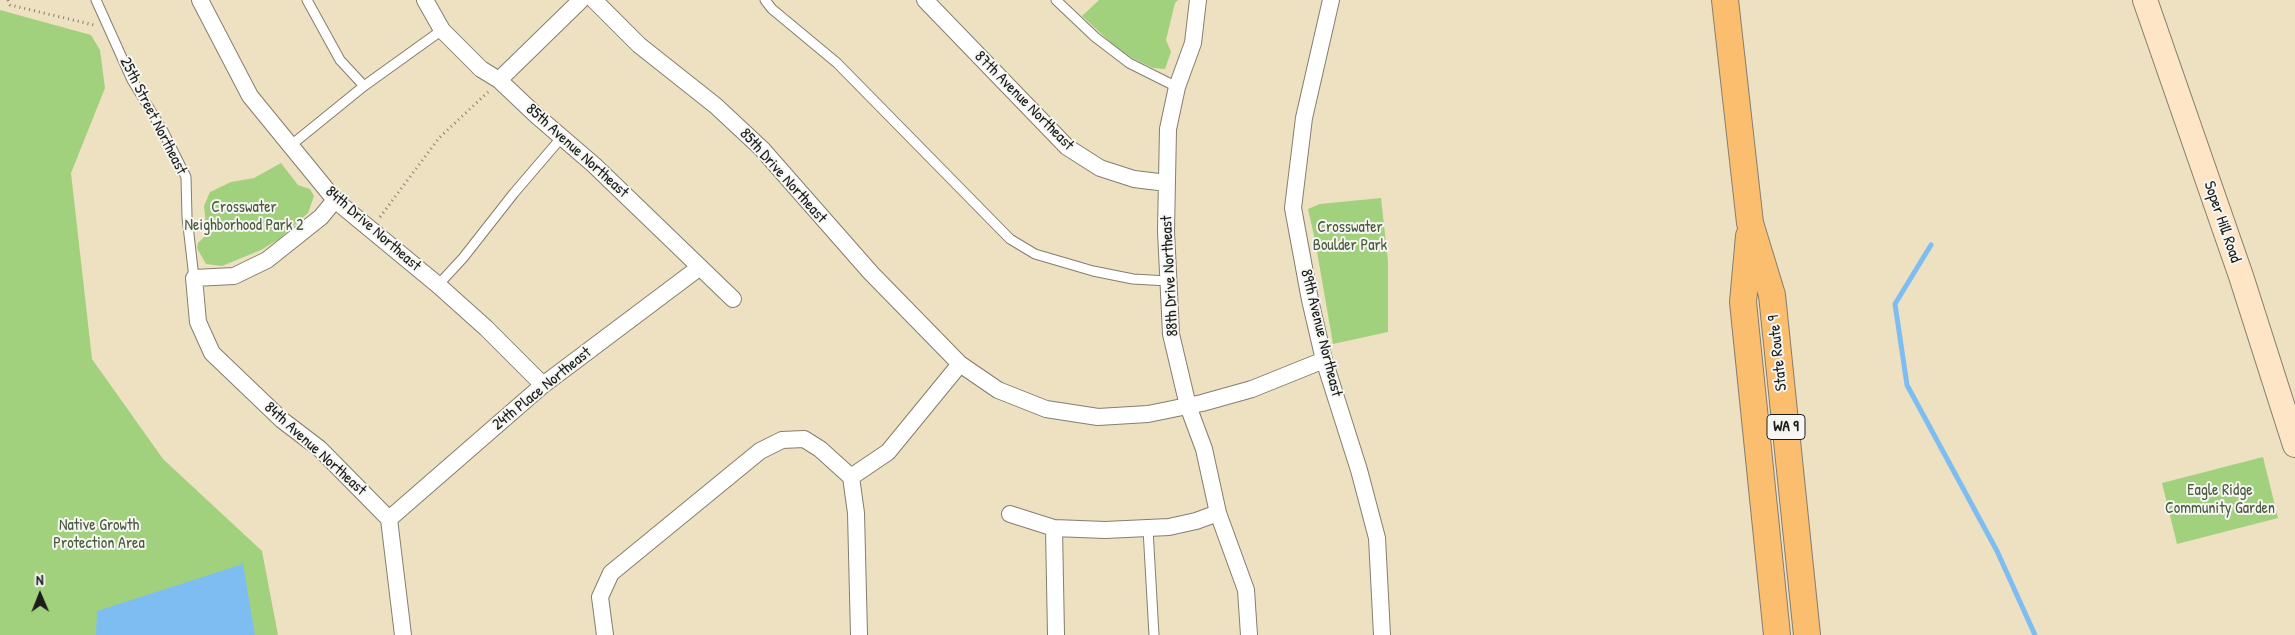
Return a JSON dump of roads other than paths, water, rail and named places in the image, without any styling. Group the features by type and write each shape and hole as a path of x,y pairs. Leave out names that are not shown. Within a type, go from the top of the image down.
{"main road":[{"name":"State Route 9","path":"1725,0 1750,223 1772,295 1807,635"},
{"name":"State Route 9","path":"1750,223 1743,302 1777,635"}],"street":[{"name":"84th Drive Northeast","path":"200,0 250,96 335,200 438,285 486,328 543,385"},
{"name":"85th Avenue Northeast","path":"425,0 442,30 481,69 499,80 636,204 733,298"},
{"path":"499,80 547,36 581,0"},
{"name":"85th Drive Northeast","path":"594,0 639,45 716,106 762,149 871,273 960,364 998,390 1046,409 1098,417 1148,414 1188,406"},
{"name":"87th Avenue Northeast","path":"925,0 1066,147 1100,168 1134,179 1167,183"},
{"name":"88th Drive Northeast","path":"1198,0 1193,43 1177,87 1168,128 1168,281 1171,334 1188,406 1204,449 1218,513 1246,590 1249,635"},
{"name":"89th Avenue Northeast","path":"1331,0 1304,118 1294,208 1310,300 1324,360 1359,470 1377,538 1382,635"},
{"name":"Soper Hill Road","path":"2145,0 2242,276 2295,446"},
{"path":"194,278 234,276 267,260 321,217 335,200"},
{"name":"24th Place Northeast","path":"389,519 543,385 700,267"},
{"name":"84th Avenue Northeast","path":"194,278 198,322 212,353 282,420 327,456 389,519"},
{"path":"1188,406 1252,389 1324,360"},
{"path":"851,477 888,452 960,364"},
{"path":"605,635 600,597 611,573 760,451 782,440 804,439 820,449 851,477 856,513 859,635"},
{"path":"1010,514 1054,528 1148,529 1196,521 1218,513"},
{"path":"389,519 403,635"},
{"path":"1054,528 1056,635"}],"lane":[{"name":"25th Street Northeast","path":"96,0 132,80 164,131 186,178 186,217 194,278"},
{"path":"307,0 340,60 364,86"},
{"path":"765,0 772,9 838,63 1010,239 1035,254 1093,271 1133,279 1168,281"},
{"path":"1056,0 1095,37 1129,63 1177,87"},
{"path":"290,146 364,86 442,30"},
{"path":"438,285 463,258 514,192 562,137"},
{"path":"1148,529 1154,635"}],"water":[{"path":"243,564 255,635 96,635 97,611"}],"waterway":[{"path":"1931,245 1895,304 1907,385 1997,551 2035,635"}],"park label":[{"name":"Crosswater Neighborhood Park 2","path":"244,217"},
{"name":"Crosswater Boulder Park","path":"1350,237"},
{"name":"Eagle Ridge Community Garden","path":"2220,500"},
{"name":"Native Growth Protection Area","path":"99,535"}]}
